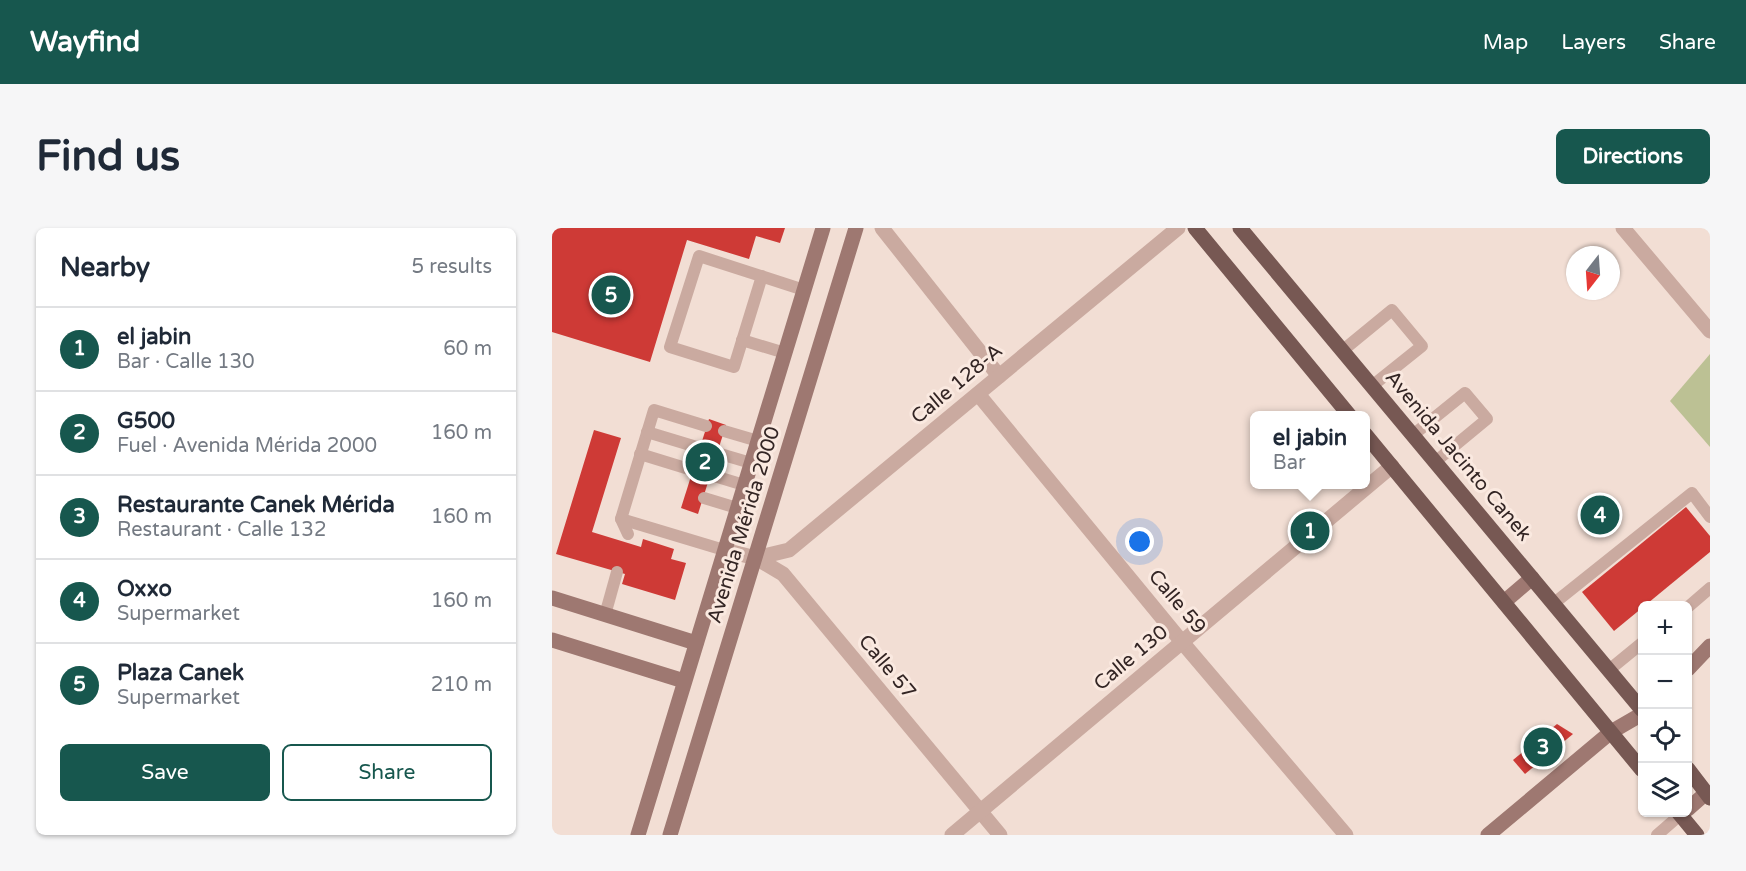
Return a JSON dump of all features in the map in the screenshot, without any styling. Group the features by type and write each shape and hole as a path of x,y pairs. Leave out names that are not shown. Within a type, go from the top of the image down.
{"main road":[{"name":"Avenida Mérida 2000","path":"638,835 823,228"},
{"name":"Avenida Mérida 2000","path":"670,835 856,228"},
{"path":"1195,228 1346,411"},
{"name":"Avenida Jacinto Canek","path":"1240,228 1640,709"},
{"path":"1370,440 1638,765"},
{"path":"1504,602 1532,578"},
{"path":"552,598 696,642"},
{"path":"552,640 684,681"},
{"path":"1692,665 1710,646"},
{"path":"1488,835 1611,732 1638,715"},
{"path":"1692,774 1708,795 1692,805"},
{"path":"1685,817 1696,835"}],"street":[{"path":"882,228 999,376"},
{"name":"Calle 128-A","path":"756,558 789,550 1178,228"},
{"path":"1623,228 1710,331"},
{"name":"Calle 59","path":"978,394 1182,642 1346,835"},
{"name":"Calle 130","path":"1370,484 1392,466"},
{"name":"Calle 130","path":"952,835 1365,489"},
{"name":"Calle 57","path":"724,550 756,558 783,574 1000,835"}],"lane":[{"path":"762,276 734,367 670,347 699,256 762,276 804,290"},
{"path":"1342,351 1392,310 1422,346 1372,386"},
{"path":"742,340 785,352"},
{"path":"1413,435 1465,393 1487,419 1435,462"},
{"path":"628,534 621,519 654,410 706,426"},
{"path":"724,431 758,441"},
{"path":"647,432 700,448"},
{"path":"717,453 751,464"},
{"path":"640,454 692,470"},
{"path":"711,476 744,485"},
{"path":"1553,604 1692,493 1710,517"},
{"path":"704,498 737,508"},
{"path":"621,519 724,550"},
{"path":"604,615 617,572"},
{"path":"1692,604 1709,592"},
{"path":"1609,670 1638,646"},
{"path":"1657,835 1677,817"}],"green space":[{"path":"1710,354 1710,447 1670,401"}],"building":[{"path":"552,228 785,228 780,243 756,236 749,259 687,240 650,362 552,332"},
{"path":"709,419 726,425 698,514 681,508"},
{"path":"594,430 621,438 592,532 641,547 643,539 674,549 671,559 686,563 675,600 622,584 625,574 556,554"},
{"path":"1686,507 1710,536 1710,552 1650,601 1638,601 1638,611 1614,631 1582,592"},
{"path":"1557,724 1573,734 1525,774 1513,760"}],"place":[{"name":"Plaza Canek","path":"611,295"},
{"name":"G500","path":"705,462"},
{"name":"Oxxo","path":"1600,515"},
{"name":"el jabin","path":"1310,531"},
{"name":"Restaurante Canek Mérida","path":"1543,747"}]}
